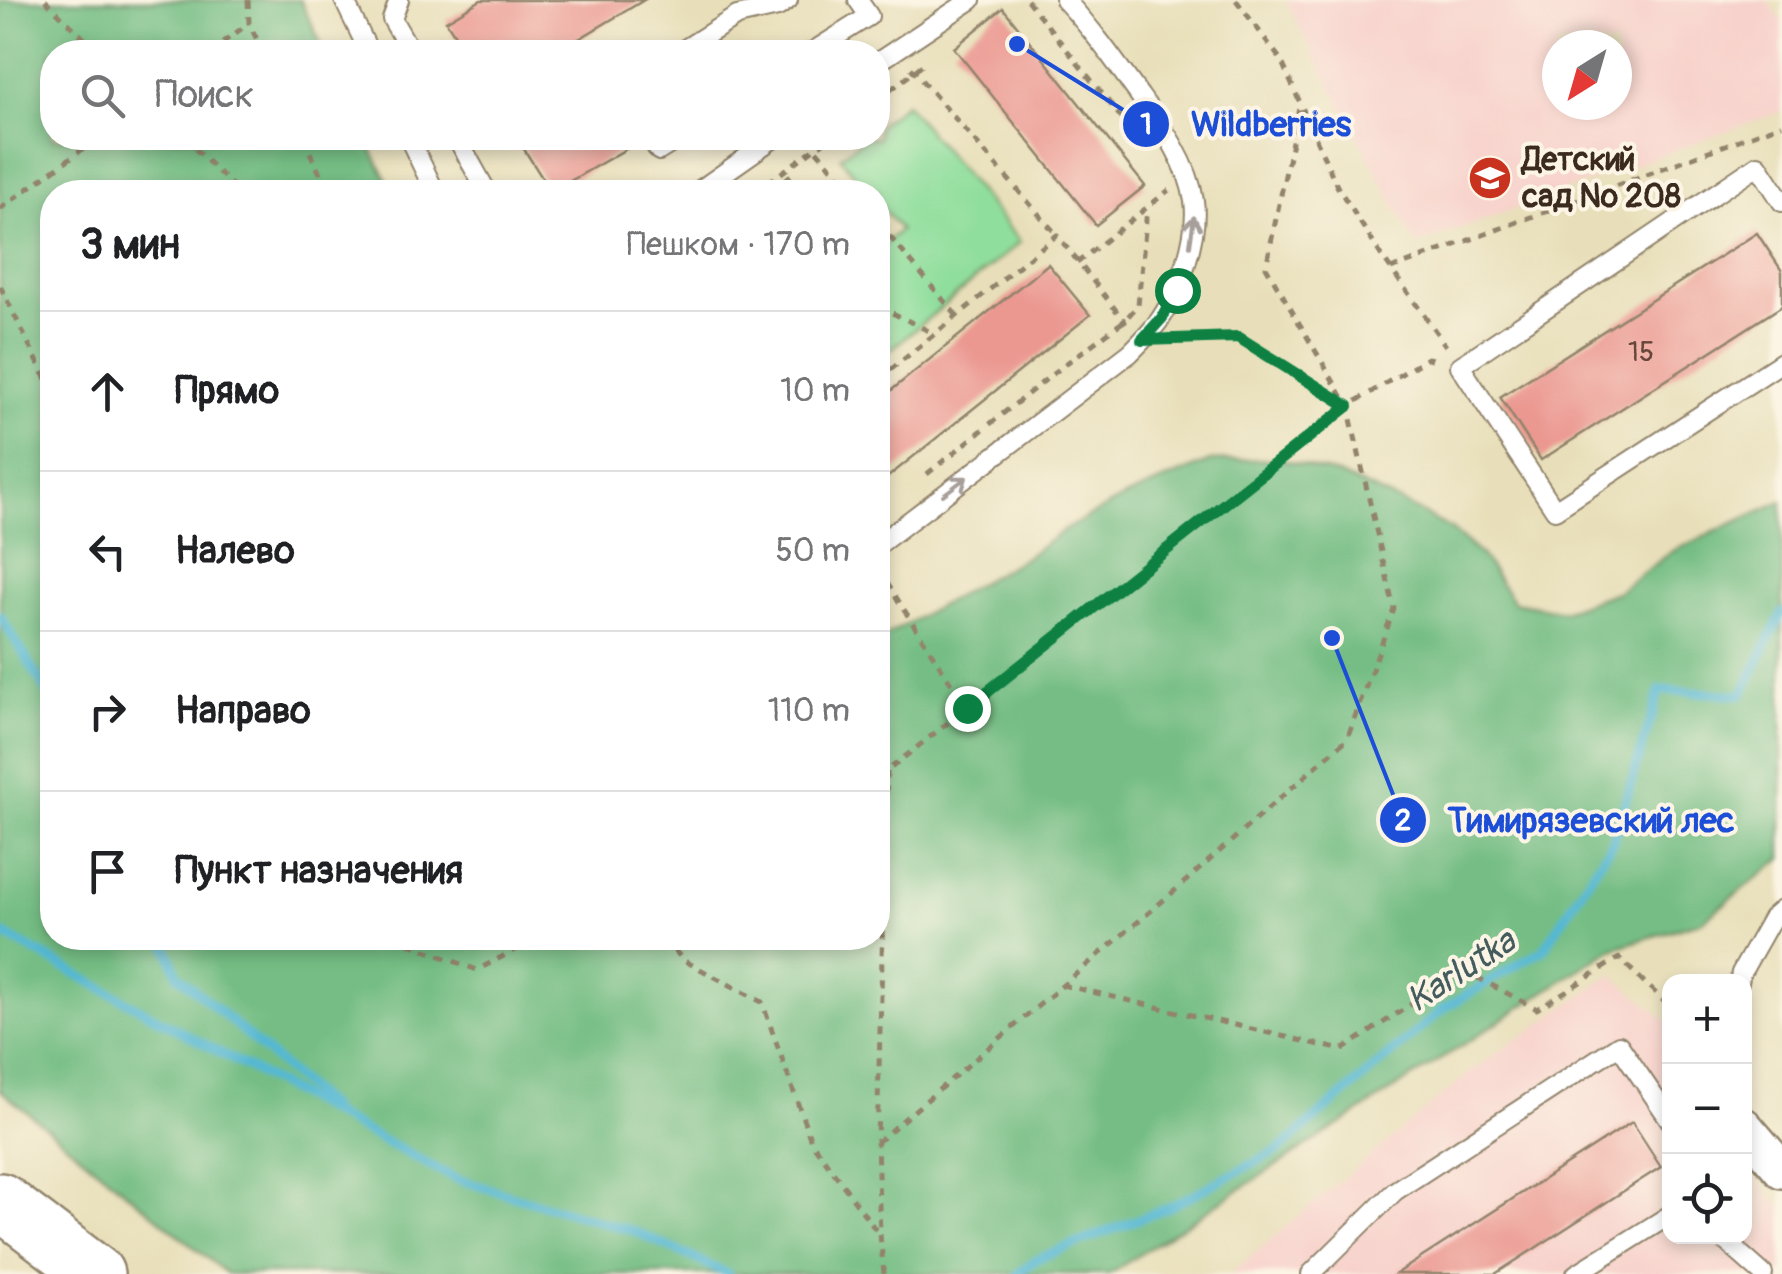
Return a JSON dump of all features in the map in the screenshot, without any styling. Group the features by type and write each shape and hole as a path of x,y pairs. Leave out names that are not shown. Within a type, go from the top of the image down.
{"main road":[{"path":"0,1201 96,1274"}],"street":[{"path":"1752,1135 1782,1170"}],"lane":[{"path":"344,0 363,40"},
{"path":"398,0 392,19 404,40"},
{"path":"699,40 737,16 778,7 788,0"},
{"path":"831,40 868,16 858,0"},
{"path":"890,53 971,0"},
{"path":"890,536 1130,353 1162,318 1177,290 1194,230 1194,200 1185,172 1170,139 1066,0"},
{"path":"415,150 429,180"},
{"path":"464,150 481,180"},
{"path":"714,180 757,150"},
{"path":"1782,202 1758,165 1460,366 1555,510 1782,362"},
{"path":"1741,974 1772,918 1782,909"},
{"path":"1311,1274 1395,1192 1619,1046 1662,1108"},
{"path":"1576,1274 1662,1220"},
{"path":"1729,1244 1763,1274"}],"path":[{"path":"45,0 86,40"},
{"path":"248,0 249,23 257,40"},
{"path":"1027,0 1138,139"},
{"path":"1236,0 1282,60 1338,186 1460,366"},
{"path":"226,40 249,23"},
{"path":"894,50 1057,235 1142,340 1238,337 1348,406"},
{"path":"877,1142 1347,739 1394,609 1348,406 1266,267 1300,103"},
{"path":"1391,269 1782,124"},
{"path":"0,209 81,150"},
{"path":"196,150 228,180"},
{"path":"309,150 323,180"},
{"path":"771,180 812,150"},
{"path":"817,150 843,180"},
{"path":"1077,263 1175,185"},
{"path":"922,479 1138,306 1147,209"},
{"path":"890,370 1057,235"},
{"path":"890,238 957,316"},
{"path":"0,286 40,367"},
{"path":"890,312 935,334"},
{"path":"890,769 1348,406 1428,358 1460,366"},
{"path":"890,588 967,708"},
{"path":"425,950 477,970 515,950"},
{"path":"674,950 683,960 762,1002 811,1141 880,1235"},
{"path":"882,950 877,1142 884,1274"},
{"path":"1062,985 1342,1050 1464,970 1537,1009 1619,958 1662,999"}],"shaded area":[{"name":"Детский сад № 208","path":"1287,0 1767,0 1782,22 1782,111 1416,245"},
{"path":"1612,975 1662,1016 1662,1244 1752,1244 1752,1174 1782,1209 1782,1274 1230,1274 1474,1069"}],"green space":[{"path":"0,0 300,0 319,40 40,40 40,150 372,150 387,180 40,180 40,950 890,950 890,633 1125,497 1210,461 1279,459 1340,475 1407,505 1451,529 1481,555 1514,602 1563,611 1617,592 1673,551 1782,501 1782,859 1702,921 1611,949 1109,1274 227,1274 0,1090"},
{"path":"905,103 1020,242 890,350 890,239 900,230 890,218 890,180 859,180 840,157 849,150 890,150 890,116"}],"building":[{"path":"481,0 644,0 577,40 458,40 446,21"},
{"path":"1003,8 1145,186 1096,225 954,48"},
{"path":"525,150 624,150 572,180 543,180"},
{"path":"1757,233 1782,271 1782,306 1541,460 1500,397"},
{"path":"1048,264 1090,315 890,475 890,391"},
{"path":"1632,1122 1661,1167 1495,1274 1396,1274"}],"waterway":[{"name":"Karlutka","path":"1018,1274 1035,1260 1169,1207 1279,1150 1443,1009 1544,949 1613,841 1660,690 1742,695 1782,613"},
{"path":"0,616 40,681"},
{"path":"0,932 456,1179 636,1232 728,1274"},
{"path":"169,950 178,975 330,1108"}],"place":[{"name":"Wildberries","path":"1017,44"},
{"name":"Детский сад № 208","path":"1490,178"},
{"name":"Тимирязевский лес","path":"1332,638"}],"route":[{"path":"967,708 1348,406 1238,337 1142,340 1162,318 1177,290"}]}
